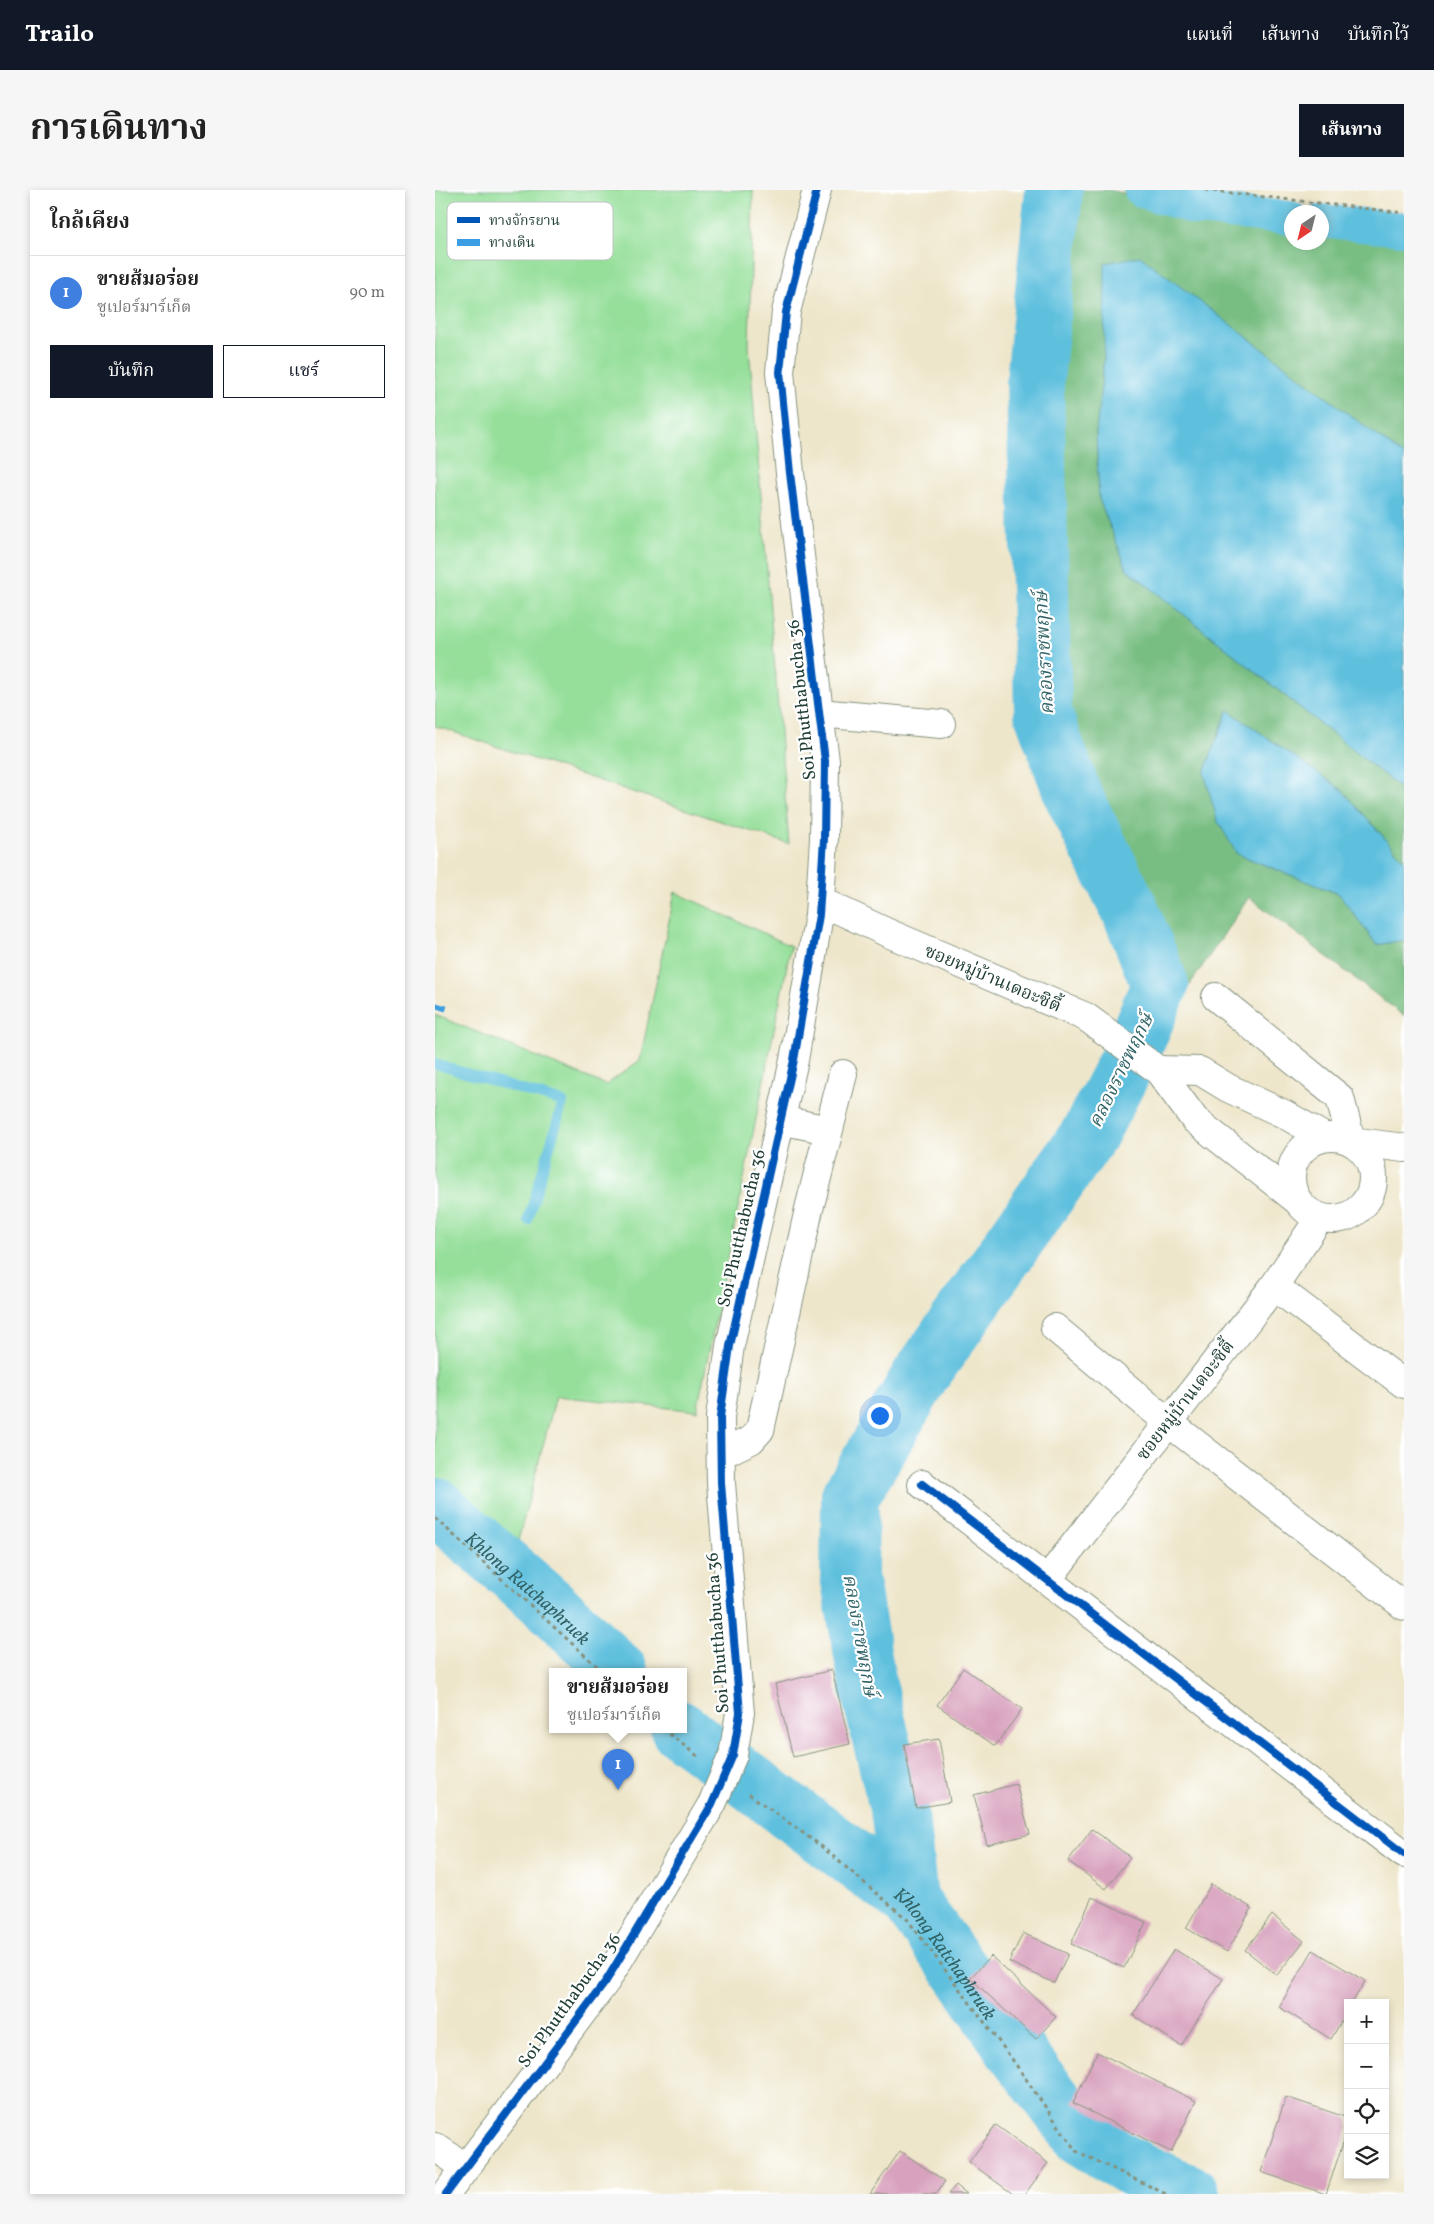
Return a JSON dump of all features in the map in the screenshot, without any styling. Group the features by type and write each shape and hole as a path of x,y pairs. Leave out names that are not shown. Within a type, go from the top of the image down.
{"street":[{"name":"Soi Phutthabucha 36","path":"446,2194 606,1981 712,1804 733,1755 740,1714 720,1417 730,1346 794,1060 820,901 824,839 825,761 790,473 780,372 786,312 817,190"},
{"path":"819,713 941,724"},
{"name":"ซอยหมู่บ้านเดอะซิตี้","path":"820,901 888,933 1086,1017 1151,1065 1195,1120 1309,1209 1274,1286 1047,1580"},
{"path":"1216,997 1340,1098 1351,1141 1362,1149 1370,1160 1373,1187 1367,1200 1358,1210 1346,1217 1333,1218 1309,1209 1293,1189 1291,1175 1294,1162 1301,1150 1311,1142 1324,1137 1338,1136 1351,1141 1404,1148"},
{"path":"1151,1065 1200,1070 1228,1088 1284,1114 1324,1137"},
{"path":"721,1454 751,1440 760,1430 809,1209 843,1074"},
{"path":"781,1120 829,1130"},
{"path":"1274,1286 1404,1384"},
{"path":"1055,1328 1168,1422 1404,1606"},
{"path":"922,1484 1404,1854"},
{"path":"435,2147 465,2167"}],"path":[{"path":"1205,190 1404,213"},
{"path":"435,1518 599,1668"},
{"path":"668,1733 705,1762"},
{"path":"744,1790 821,1846 907,1919 1012,2059 1075,2151 1166,2194"}],"green space":[{"path":"435,190 753,190 749,346 789,844 435,726"},
{"path":"1066,190 1109,190 1284,228 1284,250 1329,250 1329,235 1404,244 1404,456 1139,256 1104,358 1096,433 1099,499 1127,569 1404,791 1404,860 1342,790 1228,710 1204,773 1237,854 1339,894 1377,945 1404,940 1404,1016 1249,897 1158,1032 1134,986 1096,811 1068,725 1061,663 1053,542"},
{"path":"675,892 791,946 697,1411 556,1396 514,1556 435,1504 435,1015 606,1085 640,1060"}],"water":[{"path":"1140,256 1404,456 1404,791 1127,569 1099,499 1096,433 1104,358 1105,263"},
{"path":"1228,710 1342,790 1404,860 1404,940 1377,945 1339,894 1237,854 1217,820 1204,773"}],"building":[{"path":"963,1668 1022,1709 995,1746 937,1705"},
{"path":"832,1670 850,1744 793,1757 775,1684"},
{"path":"939,1739 950,1802 916,1808 904,1744"},
{"path":"1016,1784 1030,1834 987,1845 974,1795"},
{"path":"1092,1829 1130,1857 1106,1889 1068,1861"},
{"path":"1211,1884 1252,1908 1227,1952 1186,1928"},
{"path":"1092,1897 1146,1922 1124,1968 1071,1944"},
{"path":"1272,1915 1304,1941 1277,1975 1245,1950"},
{"path":"1023,1933 1068,1954 1054,1983 1009,1962"},
{"path":"1174,1949 1223,1979 1181,2046 1133,2015"},
{"path":"1313,1950 1365,1981 1354,1999 1344,1999 1344,2017 1331,2039 1279,2007"},
{"path":"991,1956 1056,2017 1036,2039 970,1978"},
{"path":"1097,2052 1196,2101 1171,2152 1073,2103"},
{"path":"1286,2097 1344,2117 1344,2140 1326,2194 1261,2172"},
{"path":"996,2125 1048,2163 1025,2194 1013,2194 969,2162"},
{"path":"900,2151 945,2181 936,2194 870,2194"},
{"path":"956,2185 967,2194 948,2194"}],"waterway":[{"name":"คลองราชพฤกษ์","path":"909,1900 900,1816 868,1685 849,1576 850,1496 921,1375 1090,1133 1129,1058 1160,985 1130,910 1073,795 1043,713 1035,381 1054,190"},
{"path":"1141,190 1198,209 1284,217"},
{"path":"1329,222 1404,229"},
{"path":"435,1064 563,1102 528,1220"},
{"name":"Khlong Ratchaphruek","path":"435,1506 552,1607 616,1668"},
{"name":"Khlong Ratchaphruek","path":"684,1733 909,1900 1014,2049 1081,2136 1127,2165 1191,2194"}],"marked path":[{"path":"435,1005 448,1009"}],"cycle path":[{"path":"446,2194 606,1981 712,1804 733,1755 740,1713 721,1483 720,1417 730,1346 794,1060 819,915 824,839 825,761 790,473 780,372 786,312 817,190"},
{"path":"922,1484 1404,1854"}],"place":[{"name":"ขายส้มอร่อย","path":"618,1790"}]}
